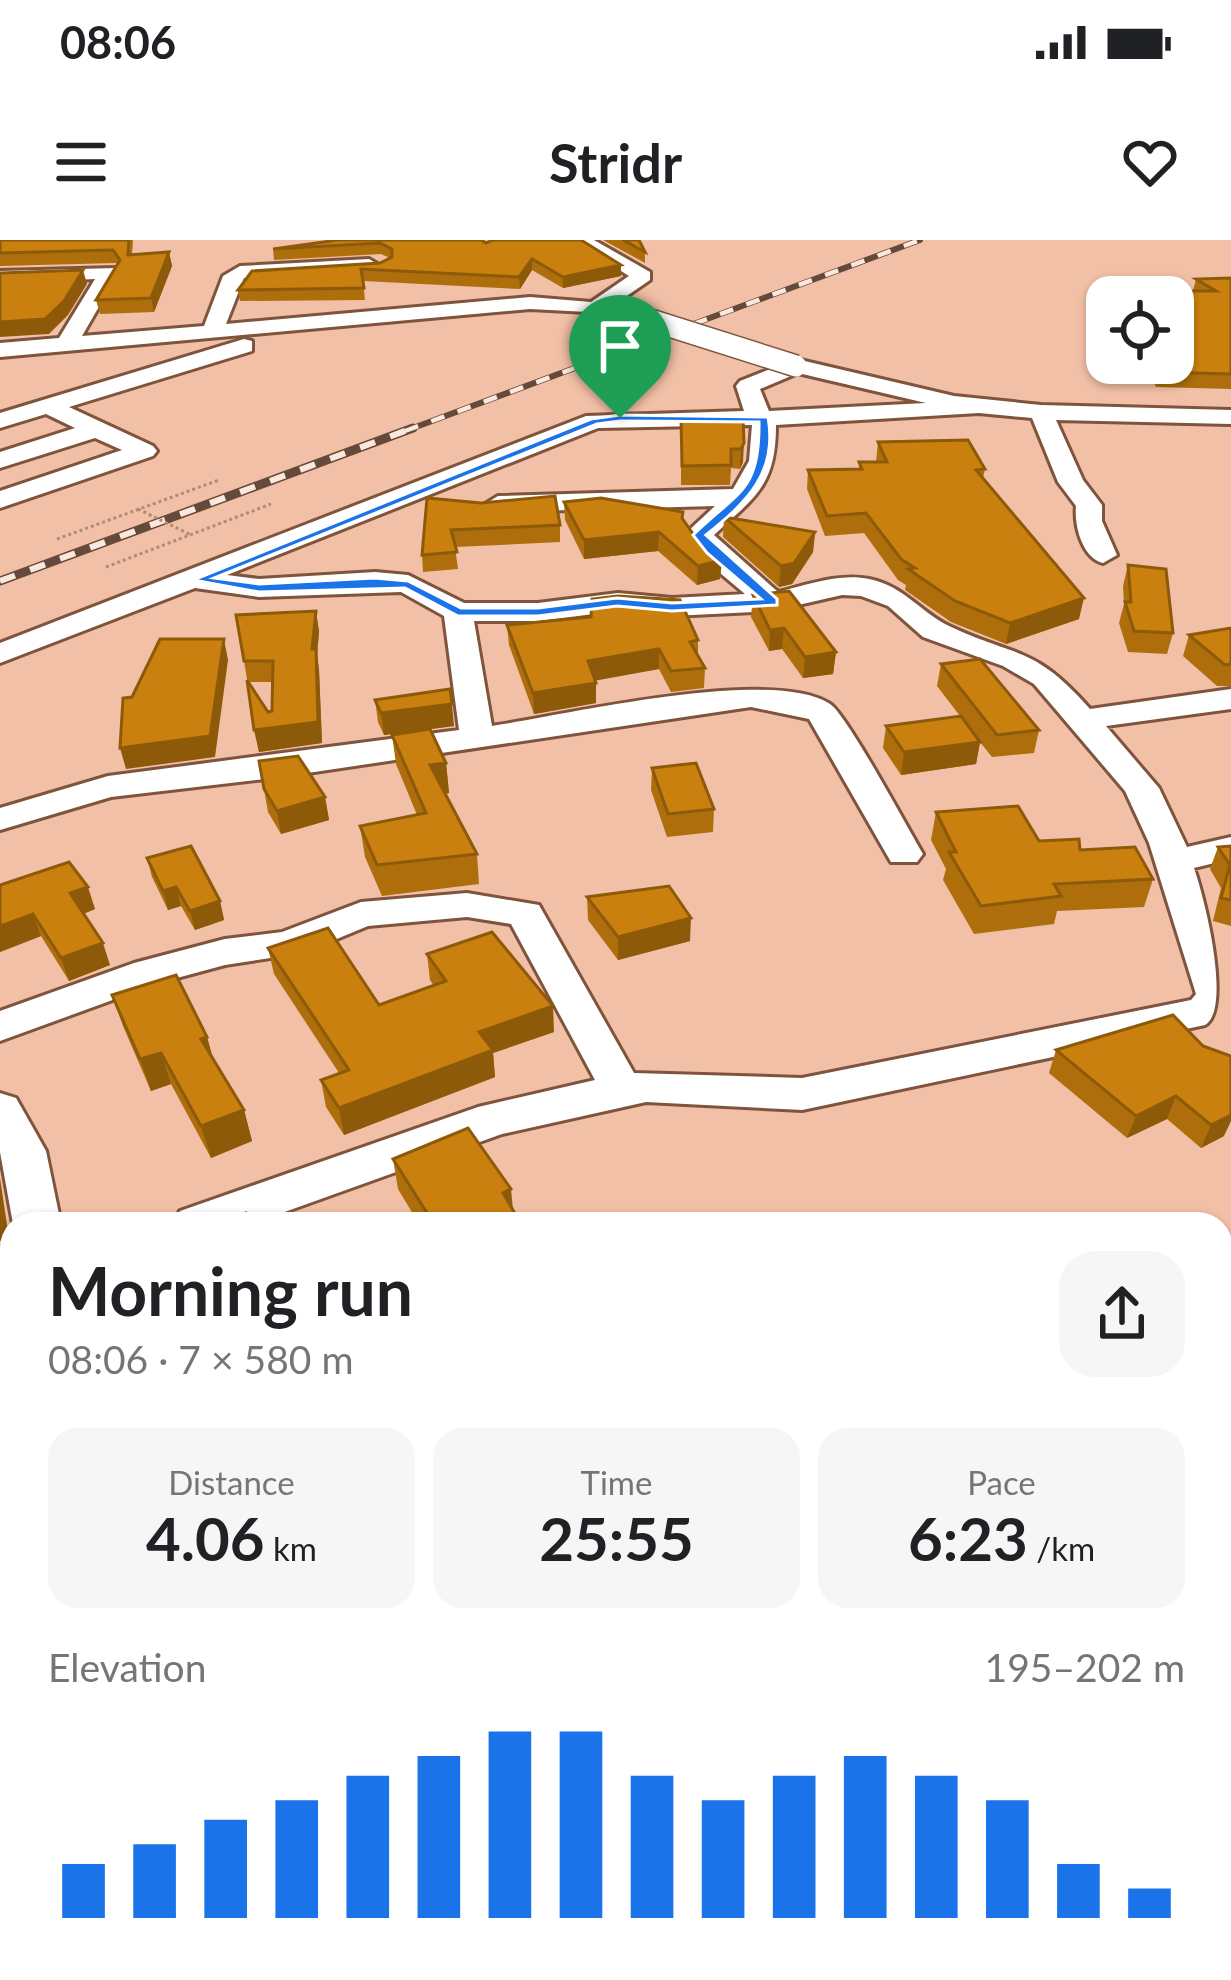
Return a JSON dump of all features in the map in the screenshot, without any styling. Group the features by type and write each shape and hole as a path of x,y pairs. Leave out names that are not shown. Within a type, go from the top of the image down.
{"street":[{"path":"582,241 607,240"},
{"path":"582,241 643,276 609,308"},
{"path":"215,341 236,265 381,257 382,285 357,312"},
{"path":"0,277 111,262 66,345"},
{"path":"0,410 215,341 295,322 638,282"},
{"path":"0,421 215,341 357,312 530,303 609,308 901,394 1040,412 1231,417"},
{"path":"0,350 215,341"},
{"path":"772,602 711,551 699,535 745,497 765,461 764,419 754,409 748,386 796,366"},
{"path":"0,500 144,452 47,406"},
{"path":"0,654 199,580 595,421 764,419 978,406"},
{"path":"1040,412 1071,482 1089,505 1088,520 1103,555"},
{"path":"0,460 97,429"},
{"path":"400,500 455,507 540,500 745,497"},
{"path":"199,580 259,588 375,581 408,584 458,612 538,612 617,602 672,607 772,602 842,586 866,587 898,600 934,631 1013,659 1045,677 1141,788 1174,861 1217,996 1204,1011 802,1094 646,1085 622,1090 494,1120 231,1212"},
{"path":"458,612 477,739"},
{"path":"0,819 108,787 477,739 751,697 802,704 822,713 904,854"},
{"path":"1080,720 1231,699"},
{"path":"1174,861 1231,848"},
{"path":"0,1027 148,972 225,952 289,944 361,914 467,904 525,914 622,1090"},
{"path":"0,1109 33,1212"}],"path":[{"path":"57,538 219,480"},
{"path":"106,567 271,504"},
{"path":"138,509 191,535"}],"building":[{"path":"0,240 129,240 128,255 169,252 151,298 96,300 120,260 113,250 0,253"},
{"path":"338,240 581,240 621,265 563,277 532,259 519,277 361,269 364,288 238,290 252,271 380,263 392,257 392,249 380,243 273,249"},
{"path":"623,240 639,240 645,252"},
{"path":"83,270 64,301 45,319 0,322 0,273"},
{"path":"1231,278 1231,374 1194,373 1194,291 1216,291 1196,279"},
{"path":"681,417 743,418 744,443 741,449 731,449 731,465 682,466"},
{"path":"968,440 985,469 976,470 1084,598 1010,623 955,601 908,569 915,568 901,559 866,513 827,516 808,470 862,469 859,462 887,462 878,442"},
{"path":"555,496 560,525 451,530 457,552 422,555 427,498 481,503"},
{"path":"601,498 683,512 682,518 698,541 722,560 698,566 659,532 584,540 564,502"},
{"path":"724,517 815,532 794,563 781,566"},
{"path":"1128,565 1166,569 1173,633 1134,631 1125,602 1131,602"},
{"path":"789,591 836,652 805,657 784,628 770,630 753,595"},
{"path":"592,599 680,600 698,640 690,642 705,668 671,671 659,649 588,661 596,683 533,693 507,625 591,617"},
{"path":"316,611 312,649 316,649 318,722 254,730 247,680 268,712 272,711 273,661 244,661 236,615"},
{"path":"1231,628 1231,664 1225,665 1189,635"},
{"path":"160,639 224,639 210,736 120,748 123,698 132,697"},
{"path":"980,659 1039,730 997,735 941,664"},
{"path":"450,689 452,704 381,713 375,700"},
{"path":"961,716 980,742 904,752 886,726"},
{"path":"430,729 446,763 430,765 477,854 377,865 360,826 426,813 392,735"},
{"path":"298,756 325,797 277,811 264,789 259,761"},
{"path":"696,763 714,809 668,814 652,768"},
{"path":"1018,806 1039,841 1079,839 1080,850 1135,847 1153,879 1054,884 1061,896 981,906 949,852 956,852 936,812"},
{"path":"191,846 220,901 190,911 176,887 163,891 147,858"},
{"path":"1231,846 1231,900 1221,898 1230,865 1218,847"},
{"path":"69,862 88,887 70,893 103,943 61,958 33,914 0,926 0,885"},
{"path":"669,886 691,918 618,937 587,897"},
{"path":"328,928 379,1005 446,981 427,954 492,932 553,1006 479,1032 493,1050 339,1108 321,1080 349,1070 268,948"},
{"path":"176,975 207,1037 201,1039 244,1110 201,1126 161,1053 140,1059 112,995"},
{"path":"1173,1015 1203,1046 1231,1056 1231,1115 1211,1125 1176,1096 1136,1116 1056,1050"},
{"path":"468,1128 511,1189 503,1193 514,1212 426,1212 393,1159"}],"railway":[{"path":"405,431 920,240"},
{"path":"0,581 413,428"}],"route":[{"path":"620,418 764,419 765,461 745,497 699,535 711,551 772,602 672,607 617,602 538,612 458,612 408,584 375,581 259,588 199,580 595,421 620,418"}]}
